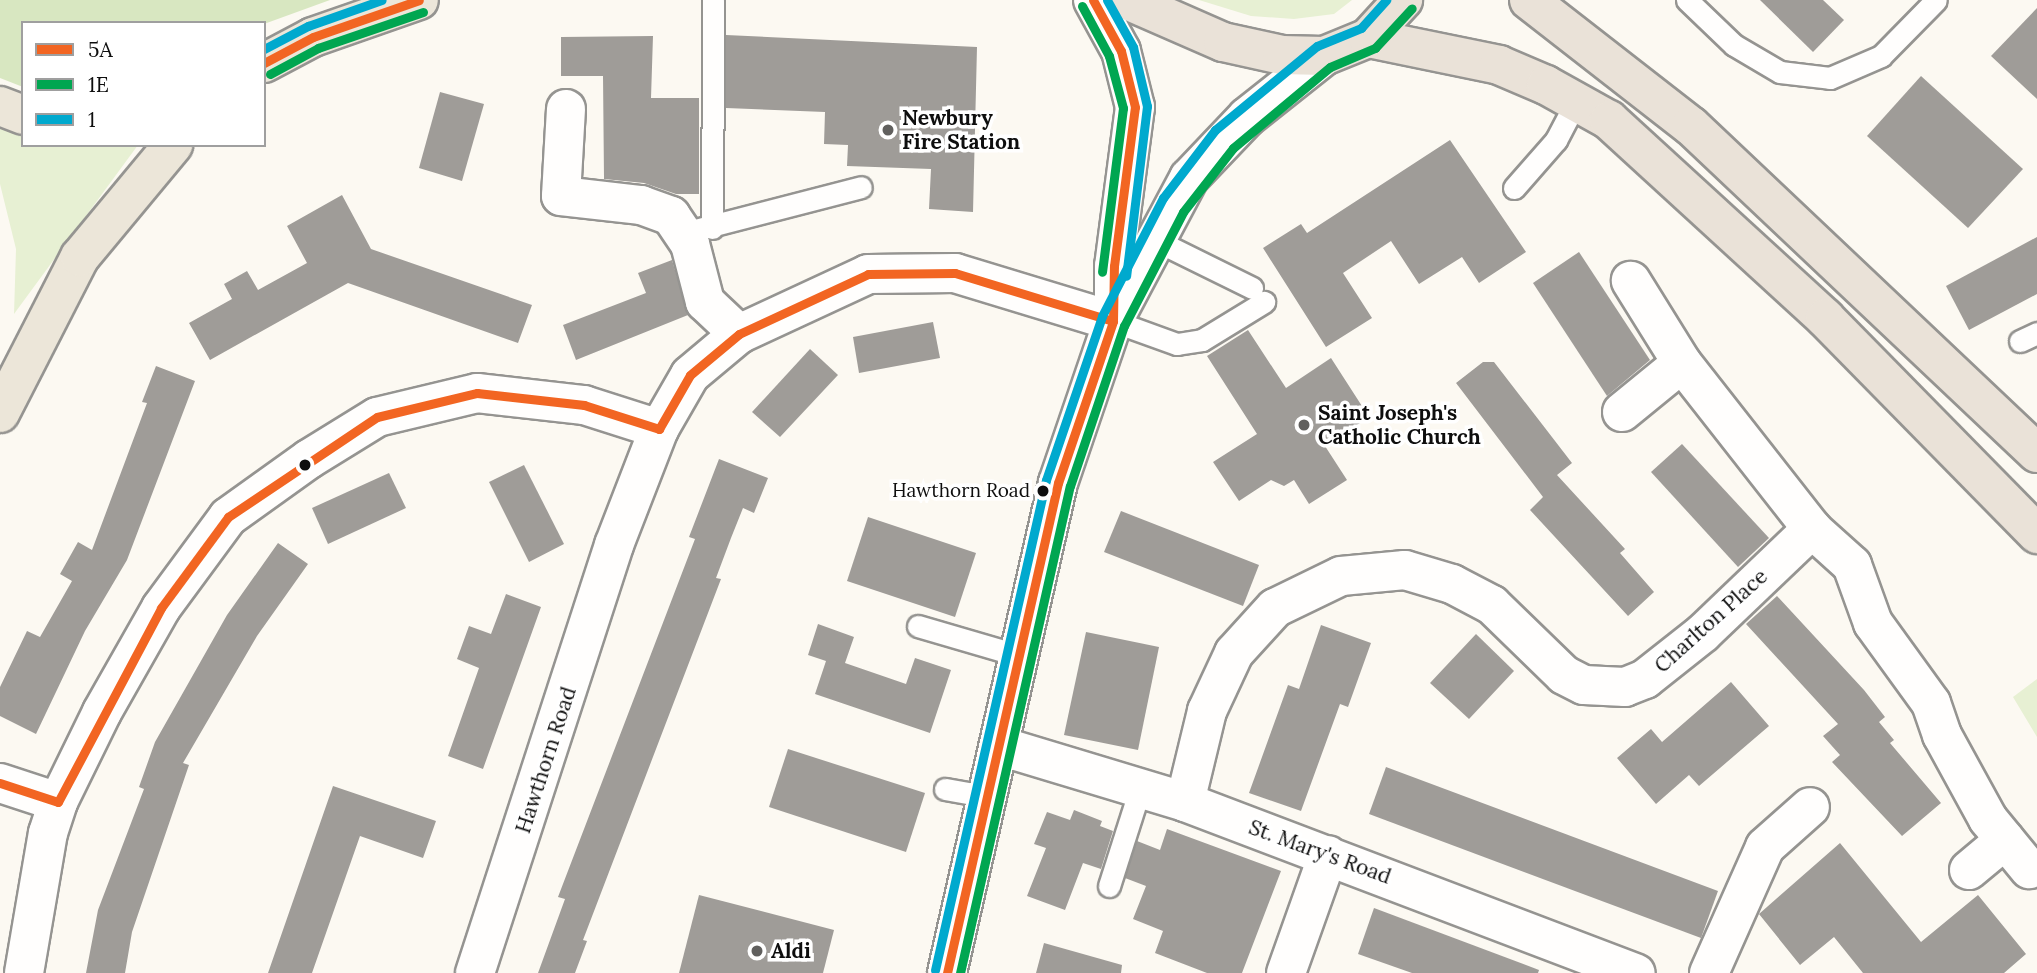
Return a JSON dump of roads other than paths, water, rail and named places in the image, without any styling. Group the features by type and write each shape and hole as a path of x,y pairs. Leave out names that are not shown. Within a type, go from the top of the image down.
{"highway":[{"path":"1127,0 1223,42 1282,55 1324,56 1368,38 1403,0"},
{"path":"1536,4 1691,126 2037,453"},
{"path":"1368,38 1499,65 1577,100 1637,141 1890,381 2037,534"}],"main road":[{"path":"266,62 313,37 419,0"},
{"path":"0,106 21,114"},
{"path":"0,413 80,257 171,147"}],"street":[{"path":"1093,0 1121,51 1132,83 1133,127 1122,224 1114,266 1114,321"},
{"path":"947,973 990,797 1017,655 1058,483 1114,321 1189,178 1224,139 1324,56"},
{"path":"566,109 561,197 657,208 697,229 705,302 739,334"},
{"name":"Hawthorn Road","path":"475,973 614,545 659,429 690,375 739,334 868,274 956,273 1114,321"},
{"path":"1631,281 1682,363 1812,529 1852,565 1873,624 1931,703 1962,771 1988,819 2029,869"},
{"path":"1622,412 1682,363"},
{"path":"24,973 48,833 58,802 102,712 161,608 228,517 309,459 377,417 477,393 584,405 659,429"},
{"name":"Charlton Place","path":"1185,802 1207,711 1234,653 1275,608 1341,576 1405,570 1452,584 1492,606 1564,675 1584,685 1625,687 1645,679 1703,633 1812,529"},
{"name":"St. Mary's Road","path":"1000,746 1185,802 1636,973"},
{"path":"0,783 58,802"},
{"path":"1710,973 1765,847 1810,807"},
{"path":"1969,870 2005,840"},
{"path":"1286,973 1328,855"}],"lane":[{"path":"713,0 710,132 697,229 861,187"},
{"path":"1687,0 1734,45 1780,72 1830,78 1881,56 1936,0"},
{"path":"1514,188 1556,140 1577,100"},
{"path":"1114,321 1177,344 1202,340 1258,295 1122,224"},
{"path":"918,626 1017,655"},
{"path":"945,789 990,797"},
{"path":"1109,886 1140,789"}],"place":[{"name":"Newbury Fire Station","path":"888,130"},
{"name":"Saint Joseph's Catholic Church","path":"1304,425"},
{"name":"Hawthorn Road","path":"1043,491"},
{"name":"Aldi","path":"757,951"}]}
